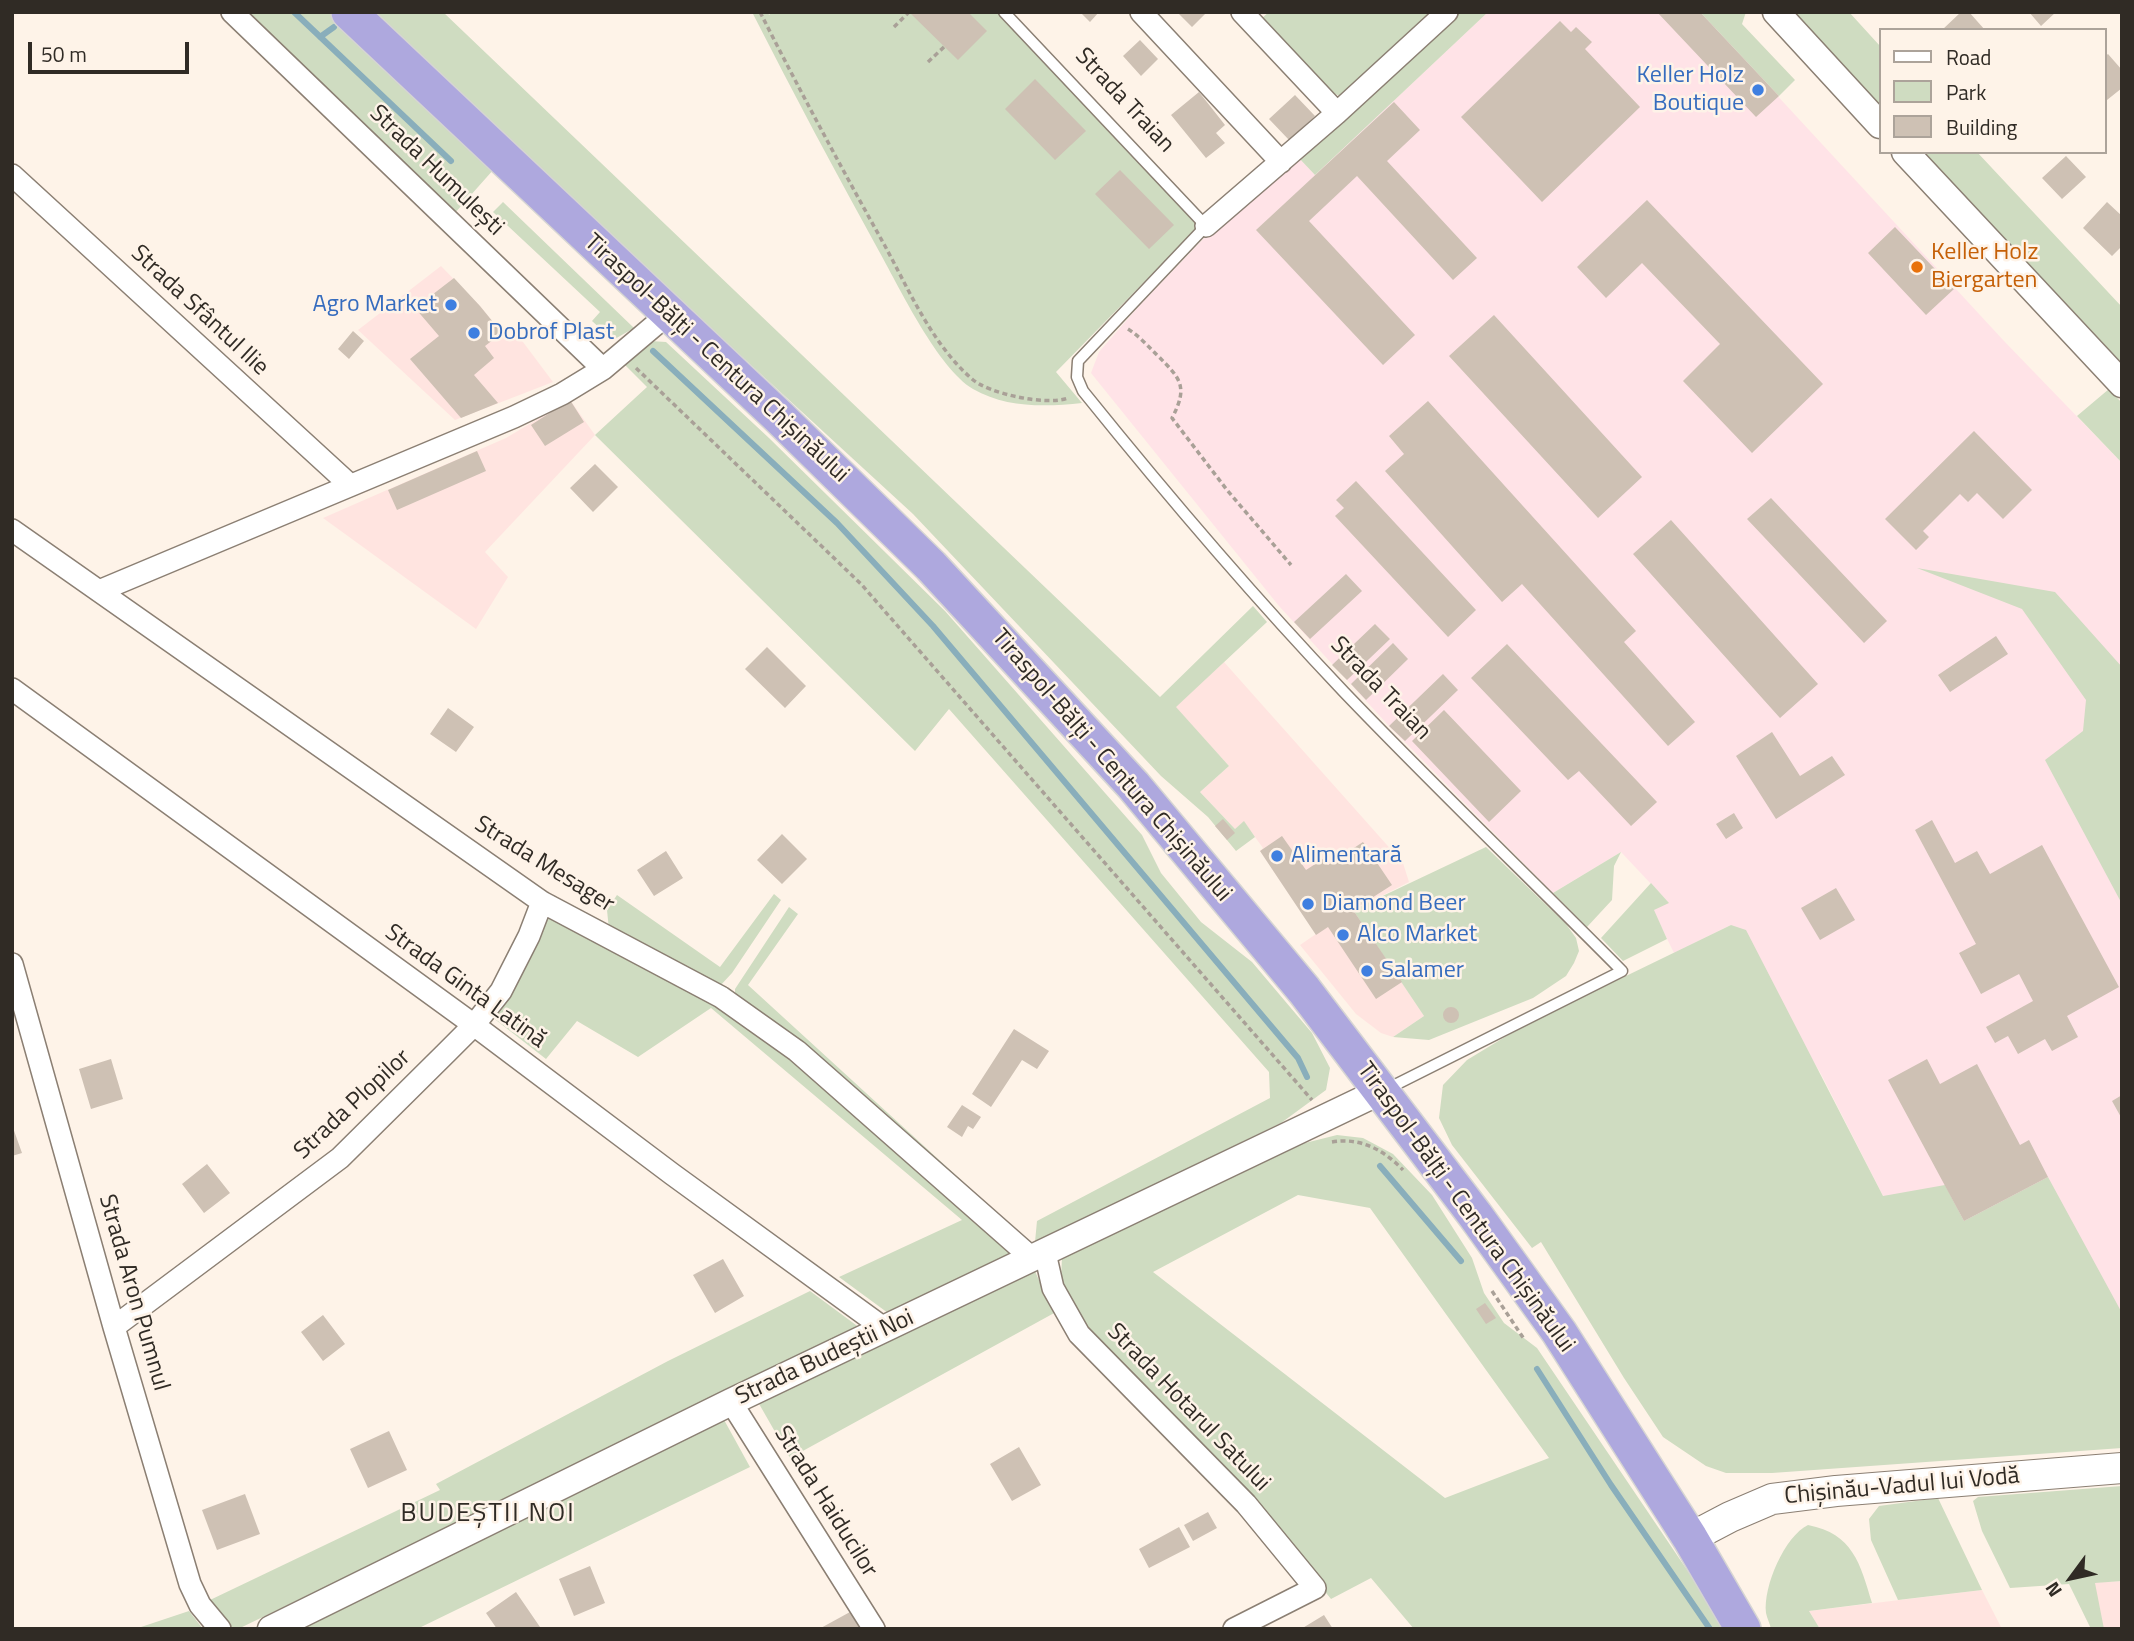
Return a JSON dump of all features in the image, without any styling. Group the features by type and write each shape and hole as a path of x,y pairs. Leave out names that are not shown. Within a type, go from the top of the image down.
{"highway":[{"name":"Tiraspol-Bălţi - Centura Chișinăului","path":"349,12 779,417 931,566 1047,689 1211,877 1304,990 1475,1215 1559,1332 1690,1538 1743,1629"}],"main road":[{"name":"Chișinău-Vadul lui Vodă","path":"1690,1538 1772,1499 1849,1490 2122,1468"}],"street":[{"name":"Strada Humulești","path":"232,12 603,369"},
{"path":"1141,12 1281,162"},
{"path":"1241,12 1337,113"},
{"path":"1206,226 1337,113 1447,12"},
{"path":"1776,12 1878,123"},
{"path":"1907,154 2122,384"},
{"name":"Strada Sfântul Ilie","path":"12,175 350,485"},
{"path":"99,591 562,394 603,369 668,314"},
{"name":"Strada Mesager","path":"12,530 542,902 721,997 797,1051 1039,1256"},
{"name":"Strada Ginta Latină","path":"12,689 474,1025 885,1329"},
{"name":"Strada Plopilor","path":"114,1327 340,1158 474,1025 501,991 529,936 542,902"},
{"name":"Strada Aron Pumnul","path":"12,964 114,1327 190,1584 200,1605 219,1629"},
{"name":"Strada Budeștii Noi","path":"271,1629 731,1402 1039,1256 1328,1130 1381,1091"},
{"name":"Strada Hotarul Satului","path":"1039,1256 1053,1288 1079,1334 1246,1504 1315,1588 1234,1629"},
{"name":"Strada Haiducilor","path":"731,1402 874,1629"}],"lane":[{"name":"Strada Traian","path":"1004,12 1206,226"},
{"path":"1083,391 1077,377 1078,361 1206,226"},
{"name":"Strada Traian","path":"1083,391 1153,478 1305,650 1622,971 1381,1091"}],"path":[{"path":"760,12 821,131 913,298 951,358 974,381 1000,392 1039,400 1064,400 1083,391"},
{"path":"894,27 909,12"},
{"path":"928,62 944,47"},
{"path":"1114,320 1135,334 1178,376 1180,404 1172,418 1227,490 1291,565"},
{"path":"622,354 860,584 1328,1130 1348,1142 1367,1144 1392,1158 1410,1177"},
{"path":"1328,1130 1348,1142"},
{"path":"1489,1286 1524,1339"}],"shaded area":[{"name":"Keller Holz Biergarten","path":"1488,12 1700,12 2004,341 2122,463 2122,1448 1883,1196 1821,1074 1731,925 1674,953 1653,910 1668,902 1621,852 1553,893 1389,726 1279,606 1091,373 1099,352 1211,231 1298,157 1315,175"},
{"path":"441,266 502,333 520,338 553,382 455,420 358,330"},
{"path":"570,400 595,435 485,552 508,577 476,629 323,518 506,438"},
{"path":"1224,662 1403,863 1409,882 1354,910 1424,1016 1393,1037 1381,1033 1356,1014 1300,945 1316,934 1260,851 1263,848 1244,822 1235,829 1200,792 1229,766 1175,707"},
{"path":"2122,1581 2122,1629 2091,1629 2070,1584"},
{"path":"1982,1590 2002,1629 1820,1629 1809,1611"}],"green space":[{"path":"244,12 329,12 494,169 454,214"},
{"path":"367,12 443,12 1160,697 1253,606 1267,622 1176,707 1229,766 1200,792 1235,829 1244,821 1255,837 1236,851 1208,817 1161,776 913,514"},
{"path":"752,12 768,12 769,15 772,12 998,12 1199,226 1056,372 1082,403 1026,405 999,400 973,389 947,364 909,306"},
{"path":"1269,12 1436,12 1344,98 1331,92 1262,18"},
{"path":"1455,12 1488,12 1315,175 1298,157"},
{"path":"1700,12 1746,12 1742,24 1795,80 1779,96"},
{"path":"1792,12 1849,12 1878,44 1878,104"},
{"path":"1926,154 1979,154 2122,307 2122,363"},
{"path":"503,202 634,328 613,340 592,321 600,312 493,212"},
{"path":"650,341 666,342 769,438 945,611 1142,835 1161,873 1201,922 1252,962 1312,1033 1330,1068 1326,1090 1281,1123 1035,1242 1037,1221 1270,1098 1269,1072 949,709 915,751 595,435 647,387 621,361"},
{"path":"2109,389 2122,403 2122,463 2077,416"},
{"path":"1917,568 2055,592 2122,667 2122,904 2045,760 2083,731 2086,700 2022,609"},
{"path":"1486,847 1566,924 1576,938 1579,951 1574,963 1566,976 1533,998 1429,1040 1393,1037 1424,1016 1353,910"},
{"path":"1621,852 1614,866 1612,900 1587,927 1553,893"},
{"path":"1651,883 1669,903 1654,910 1667,939 1623,961 1601,938"},
{"path":"774,894 781,900 732,973 719,987 609,930 607,910 617,895 720,967"},
{"path":"789,907 798,914 748,985 1007,1222 735,997 735,989"},
{"path":"545,913 716,1001 793,1054 1014,1252 888,1313 839,1277 962,1220 711,1008 638,1057 577,1021 546,1059 492,1017"},
{"path":"1731,925 1746,930 1883,1196 1945,1185 1964,1221 2048,1177 2122,1313 2122,1448 1772,1473 1726,1473 1706,1466 1663,1437 1541,1242 1532,1248 1452,1145 1439,1118 1443,1085 1467,1060 1523,1026"},
{"path":"1337,1135 1363,1138 1393,1154 1432,1195 1472,1258 1484,1293 1504,1323 1537,1348 1727,1629 1414,1629 1371,1578 1331,1599 1251,1500 1087,1332 1061,1282 1062,1256 1289,1147","holes":["1298,1195 1370,1208 1549,1458 1445,1498 1153,1272"]},
{"path":"1034,1269 1056,1312 790,1458 758,1402"},
{"path":"810,1291 860,1328 238,1629 233,1629 210,1600 440,1490 436,1484 668,1361"},
{"path":"723,1418 750,1467 417,1629 294,1629"},
{"path":"2122,1486 2122,1581 2095,1583 2104,1629 2091,1629 2069,1584 2010,1588 1982,1531 1973,1501 1978,1497"},
{"path":"1938,1498 1982,1590 1898,1600 1871,1540 1869,1519 1879,1506"},
{"path":"1808,1525 1823,1529 1845,1543 1858,1563 1872,1603 1809,1611 1820,1629 1771,1629 1766,1602 1772,1576 1791,1540"},
{"path":"189,1611 203,1629 135,1629"}],"building":[{"path":"909,12 968,12 987,31 958,60"},
{"path":"1080,12 1099,12 1090,22"},
{"path":"1177,12 1207,12 1192,27"},
{"path":"1657,12 1700,12 1779,96 1756,117"},
{"path":"1961,12 1969,12 1983,28 1944,28"},
{"path":"2029,12 2056,12 2041,26"},
{"path":"1560,21 1571,32 1576,27 1592,42 1585,49 1640,107 1542,202 1461,117"},
{"path":"1140,40 1158,59 1141,76 1123,56"},
{"path":"2108,54 2122,70 2122,88 2107,100 2106,99"},
{"path":"1035,79 1086,131 1055,160 1005,109"},
{"path":"1199,92 1225,125 1216,133 1225,143 1206,158 1171,115"},
{"path":"1295,95 1315,116 1289,140 1269,119"},
{"path":"1394,102 1420,130 1387,161 1477,258 1453,280 1357,176 1309,221 1415,335 1383,365 1256,230"},
{"path":"2066,156 2086,177 2062,199 2042,178"},
{"path":"1120,170 1174,225 1149,249 1095,194"},
{"path":"1647,200 1823,384 1752,453 1683,381 1720,344 1642,263 1606,298 1577,267"},
{"path":"2107,202 2122,216 2122,246 2112,256 2083,228"},
{"path":"1895,227 1954,289 1926,315 1868,253"},
{"path":"454,278 502,333 485,346 494,358 474,375 498,403 461,418 410,359 439,336 415,308"},
{"path":"1494,315 1642,477 1598,518 1449,356"},
{"path":"353,331 364,341 349,359 338,349"},
{"path":"570,400 584,422 545,446 531,425"},
{"path":"1428,401 1636,631 1624,642 1695,722 1668,746 1522,584 1502,602 1385,471 1404,454 1389,436"},
{"path":"1974,431 2032,490 2003,519 1977,493 1968,502 1960,494 1923,531 1929,537 1916,550 1885,519"},
{"path":"477,451 486,471 397,510 388,490"},
{"path":"595,464 618,487 593,512 570,488"},
{"path":"1356,481 1476,610 1448,637 1335,516 1344,508 1336,500"},
{"path":"1771,498 1887,621 1864,643 1747,519"},
{"path":"1671,520 1818,684 1780,718 1633,554"},
{"path":"1346,574 1362,591 1310,639 1294,622"},
{"path":"1375,624 1390,639 1347,680 1332,665"},
{"path":"1996,636 2008,654 1950,692 1938,675"},
{"path":"1393,643 1408,659 1366,700 1351,684"},
{"path":"1507,644 1657,802 1631,826 1579,771 1568,780 1471,678"},
{"path":"767,647 806,686 785,708 745,669"},
{"path":"1443,674 1458,690 1405,741 1389,726"},
{"path":"448,708 474,727 456,752 430,734"},
{"path":"1444,710 1521,791 1489,822 1412,741"},
{"path":"1772,732 1800,776 1832,756 1845,775 1776,819 1736,756"},
{"path":"1734,813 1743,828 1726,839 1716,824"},
{"path":"1223,819 1235,833 1227,840 1215,826"},
{"path":"1932,820 1955,863 1977,851 1990,874 2042,845 2119,987 2067,1016 2078,1037 2052,1051 2045,1039 2018,1054 2008,1036 1995,1043 1986,1027 2033,1001 2019,974 1981,994 1959,953 1976,944 1915,830"},
{"path":"782,834 807,859 782,884 757,860"},
{"path":"1282,836 1306,870 1323,859 1328,865 1363,842 1392,885 1353,910 1402,982 1376,999 1328,927 1316,935 1260,851"},
{"path":"666,851 683,878 654,896 637,870"},
{"path":"1836,888 1855,920 1820,940 1801,908"},
{"path":"1448,1007 1454,1007 1459,1015 1457,1021 1448,1023 1443,1018 1443,1012"},
{"path":"1014,1029 1049,1051 1037,1069 1022,1060 991,1107 972,1094"},
{"path":"111,1059 123,1099 91,1109 79,1069"},
{"path":"1927,1059 1940,1084 1977,1064 2020,1145 2029,1140 2048,1177 1964,1221 1888,1080"},
{"path":"2122,1095 2122,1119 2112,1101"},
{"path":"962,1105 981,1117 973,1129 968,1126 962,1137 947,1127"},
{"path":"12,1125 22,1153 12,1156"},
{"path":"207,1164 230,1193 204,1213 182,1184"},
{"path":"723,1259 744,1296 715,1313 693,1275"},
{"path":"1485,1303 1496,1318 1486,1324 1476,1309"},
{"path":"323,1315 345,1344 323,1361 301,1332"},
{"path":"389,1431 407,1470 368,1488 350,1449"},
{"path":"1019,1447 1041,1485 1012,1501 990,1464"},
{"path":"245,1494 260,1534 217,1550 202,1510"},
{"path":"1208,1512 1217,1528 1193,1541 1184,1525"},
{"path":"1179,1527 1190,1547 1149,1568 1139,1549"},
{"path":"590,1566 605,1603 574,1616 559,1579"},
{"path":"516,1592 540,1627 537,1629 497,1629 486,1613"},
{"path":"850,1612 860,1629 819,1629"},
{"path":"1324,1615 1333,1629 1301,1629"}],"waterway":[{"path":"294,12 451,161"},
{"path":"320,37 334,27"},
{"path":"653,351 837,523 933,626 1298,1058 1307,1077"},
{"path":"1380,1166 1461,1261"},
{"path":"1537,1369 1611,1485 1710,1629"}],"place":[{"name":"Keller Holz Boutique","path":"1758,90"},
{"name":"Keller Holz Biergarten","path":"1917,267"},
{"name":"Agro Market","path":"451,305"},
{"name":"Dobrof Plast","path":"474,333"},
{"name":"Alimentară","path":"1277,856"},
{"name":"Diamond Beer","path":"1308,904"},
{"name":"Alco Market","path":"1343,935"},
{"name":"Salamer","path":"1367,971"}],"district":[{"name":"BUDEŞTII NOI","path":"488,1515"}]}
